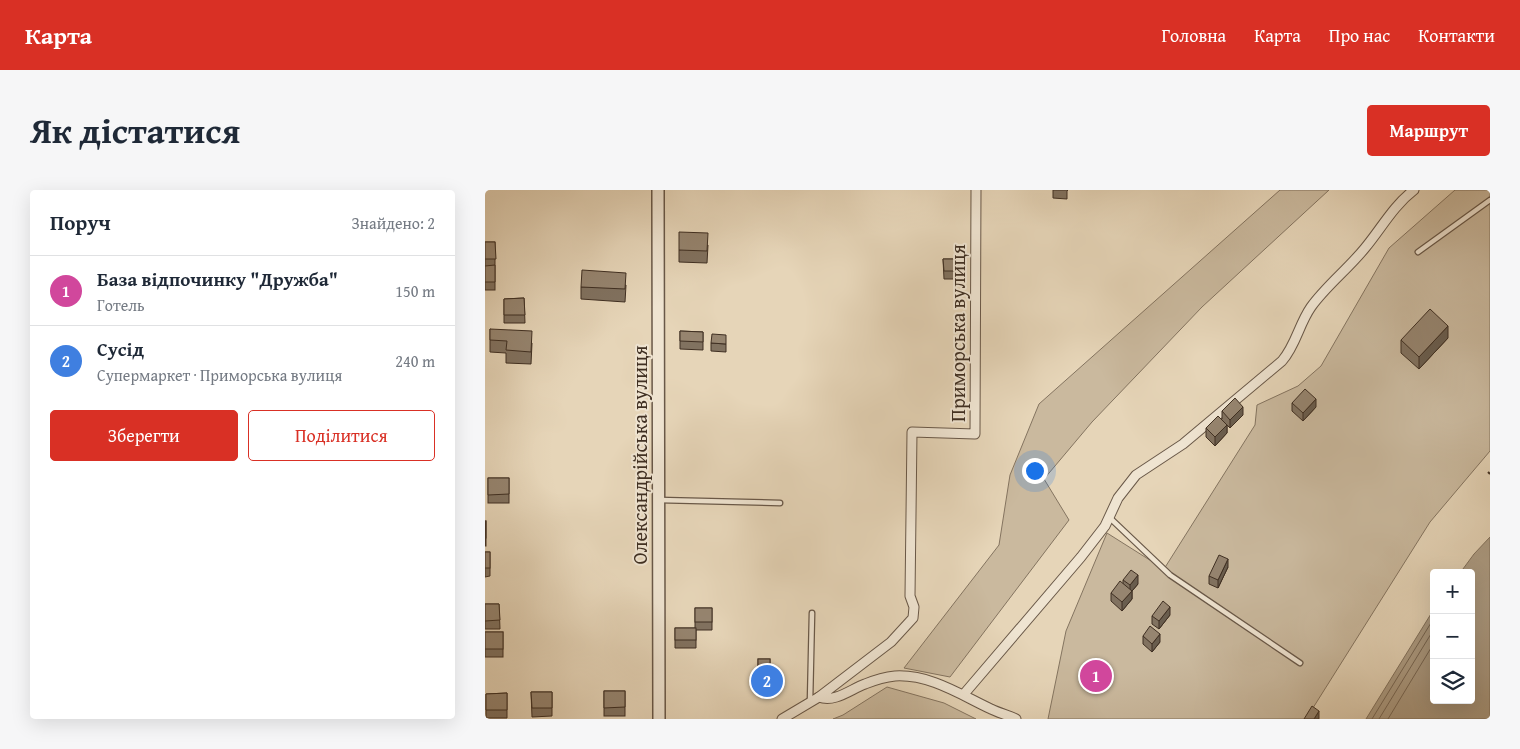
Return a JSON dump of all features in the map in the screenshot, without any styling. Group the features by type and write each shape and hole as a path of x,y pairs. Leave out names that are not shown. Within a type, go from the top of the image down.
{"street":[{"name":"Олександрійська вулиця","path":"658,190 659,719"},
{"name":"Приморська вулиця","path":"819,697 891,642 913,618 914,607 910,596 912,432 975,434 976,190"},
{"path":"964,694 1081,557 1110,518 1118,498 1136,475 1153,465 1206,426 1287,355 1299,328 1311,308 1366,247 1401,201 1414,190"},
{"path":"782,719 819,697 826,700 865,684 893,676 909,676 922,678 964,694 993,710 1016,719"}],"lane":[{"path":"1417,252 1490,200"},
{"path":"659,500 780,504"},
{"path":"1110,518 1170,575 1299,663"},
{"path":"810,702 812,613"}],"shaded area":[{"path":"1280,190 1329,190 1202,307 1092,422 1044,479 1069,520 950,677 904,668 999,545 1010,475 1039,404"},
{"path":"1455,190 1490,190 1490,451 1430,522 1306,719 1048,719 1066,631 1107,533 1164,569 1255,425 1257,405 1298,386 1321,366 1389,248"},
{"path":"887,687 944,703 976,719 833,719 843,715"}],"water":[{"path":"1490,537 1490,719 1366,719 1430,615 1430,704 1475,704 1475,569 1463,569"}],"building":[{"path":"679,232 708,233 707,251 679,250"},
{"path":"485,242 495,242 496,259 485,259"},
{"path":"943,259 959,259 959,271 944,271"},
{"path":"495,265 495,282 485,282 485,266"},
{"path":"582,270 626,273 625,289 581,287"},
{"path":"524,298 525,315 504,315 504,299"},
{"path":"1430,309 1448,326 1419,357 1401,340"},
{"path":"490,329 532,331 531,352 506,350 507,341 490,340"},
{"path":"680,331 703,332 703,342 680,341"},
{"path":"712,334 726,335 726,344 711,343"},
{"path":"1305,389 1316,399 1303,413 1292,403"},
{"path":"1235,398 1243,407 1230,420 1222,411"},
{"path":"1218,416 1227,425 1215,437 1206,428"},
{"path":"488,478 509,478 509,494 488,495"},
{"path":"486,521 486,538 485,538"},
{"path":"485,552 490,552 490,568 485,568"},
{"path":"1219,555 1228,559 1218,580 1209,576"},
{"path":"1131,570 1138,575 1130,585 1123,580"},
{"path":"1120,581 1132,591 1122,602 1111,593"},
{"path":"1163,601 1170,607 1159,621 1152,616"},
{"path":"485,604 499,604 500,620 485,621"},
{"path":"695,608 712,608 712,622 695,622"},
{"path":"1150,626 1160,634 1152,644 1143,636"},
{"path":"675,628 696,628 696,640 675,640"},
{"path":"485,632 503,632 503,649 485,649"},
{"path":"758,659 770,659 770,675 758,675"},
{"path":"604,691 625,691 625,707 604,708"},
{"path":"531,692 552,692 552,708 532,708"},
{"path":"507,693 507,710 486,710 486,694"},
{"path":"1312,706 1319,711 1314,719 1304,719"}],"place":[{"name":"База відпочинку \"Дружба\"","path":"1096,676"},
{"name":"Сусід","path":"767,681"}]}
